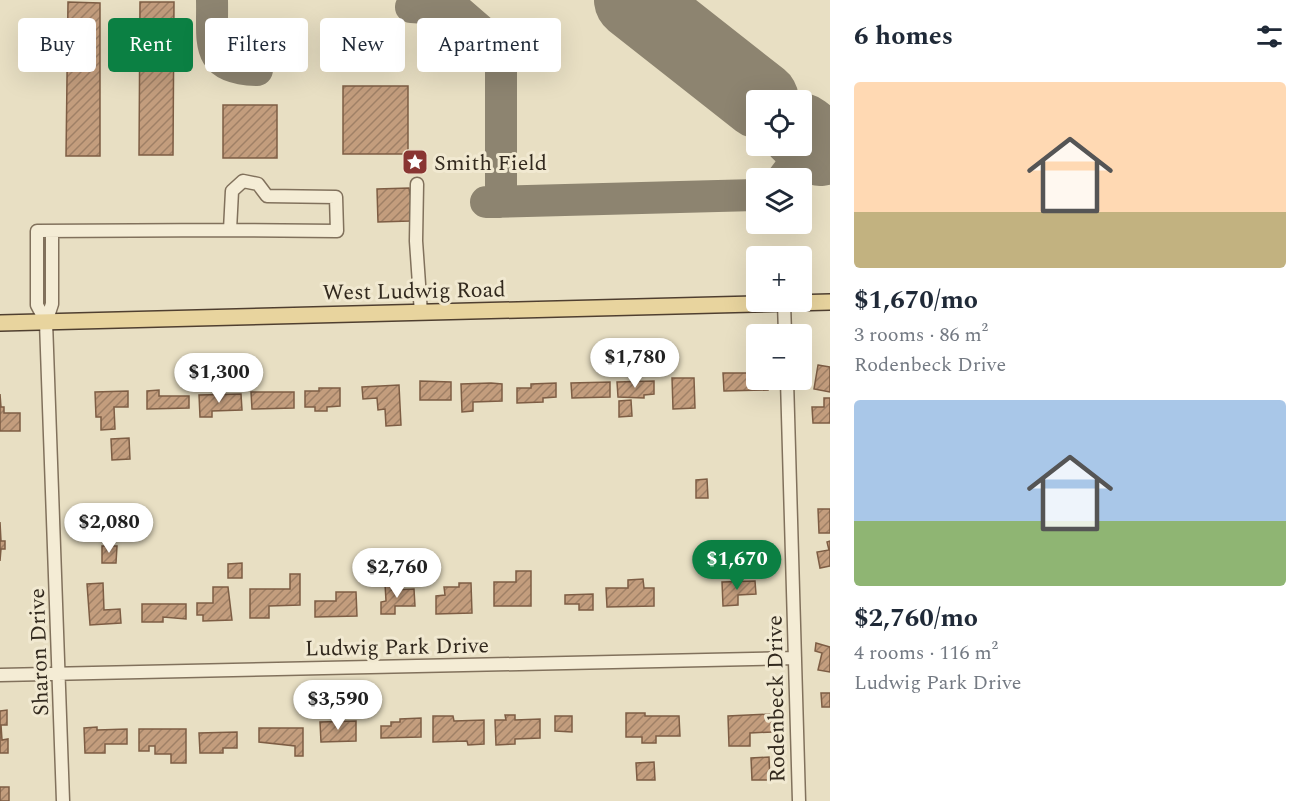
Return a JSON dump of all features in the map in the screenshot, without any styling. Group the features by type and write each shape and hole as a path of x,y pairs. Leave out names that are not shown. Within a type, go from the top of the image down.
{"main road":[{"name":"West Ludwig Road","path":"812,302 830,302"},
{"name":"West Ludwig Road","path":"0,322 746,304"}],"street":[{"path":"46,322 37,305 37,231 337,231 336,197 267,196 258,184 243,181 232,191 230,230"},
{"path":"417,184 416,242 421,313"},
{"path":"46,322 52,304 52,231"},
{"name":"Sharon Drive","path":"46,322 63,801"},
{"name":"Rodenbeck Drive","path":"787,390 799,801"},
{"name":"Ludwig Park Drive","path":"0,675 795,658"}],"building":[{"path":"68,2 100,3 100,156 66,156 67,72 96,72 96,18 68,18"},
{"path":"140,2 174,2 174,18 140,18"},
{"path":"140,72 174,72 173,155 139,155"},
{"path":"343,86 408,86 408,154 343,154"},
{"path":"223,105 277,105 277,158 223,158"},
{"path":"409,188 410,194 413,193 413,215 410,215 410,221 378,222 377,189"},
{"path":"818,365 830,367 830,392 814,389"},
{"path":"723,373 746,373 746,390 768,390 724,391"},
{"path":"672,378 694,378 695,408 673,409"},
{"path":"420,381 451,382 451,400 420,400"},
{"path":"654,381 654,394 644,395 644,398 618,397 617,382"},
{"path":"610,382 610,397 572,398 571,383"},
{"path":"556,383 556,397 543,398 543,402 517,403 517,388 531,388 531,384"},
{"path":"461,384 502,384 502,401 473,402 473,411 462,412"},
{"path":"399,385 401,425 386,426 385,409 378,410 377,398 363,399 362,387"},
{"path":"319,388 340,388 340,406 327,407 327,411 315,411 315,407 305,407 305,391 319,391"},
{"path":"159,390 159,396 189,396 189,408 147,409 147,391"},
{"path":"128,391 128,407 114,407 115,429 101,430 101,417 96,417 95,392"},
{"path":"251,392 294,392 294,408 252,409"},
{"path":"0,394 4,413 20,413 20,431 0,431"},
{"path":"241,394 242,410 212,411 212,417 200,417 199,395"},
{"path":"824,398 830,398 830,423 813,423 812,407 824,407"},
{"path":"631,400 632,416 619,417 619,401"},
{"path":"129,438 130,459 112,460 111,439"},
{"path":"707,479 708,498 696,498 696,480"},
{"path":"818,509 830,509 830,533 819,533"},
{"path":"0,522 1,541 5,541 5,549 1,549 0,561"},
{"path":"830,541 830,566 820,568 817,552 829,550 827,542"},
{"path":"102,546 117,546 116,563 102,563"},
{"path":"242,563 242,578 228,578 228,564"},
{"path":"516,571 531,571 531,606 494,606 494,582 516,582"},
{"path":"290,574 300,574 300,605 269,606 269,618 250,618 250,589 290,589"},
{"path":"643,579 644,588 654,588 654,606 607,607 606,588 628,588 628,580"},
{"path":"755,581 756,594 738,595 738,605 723,606 722,582"},
{"path":"103,583 104,610 120,609 121,623 90,625 87,584"},
{"path":"459,583 471,583 472,613 436,614 436,596 445,595 444,587 459,587"},
{"path":"385,584 392,584 392,590 414,589 415,606 395,606 395,614 381,614 381,602 386,601"},
{"path":"213,587 228,587 232,620 203,621 203,615 197,615 197,603 213,603"},
{"path":"336,592 356,592 357,616 315,617 315,601 336,601"},
{"path":"593,594 593,610 579,610 579,604 565,604 565,595"},
{"path":"142,604 186,604 186,619 163,617 163,622 142,622"},
{"path":"816,643 830,647 830,672 818,670 822,653 815,651"},
{"path":"821,693 830,693 830,707 822,707"},
{"path":"7,710 7,725 1,725 2,740 8,739 8,753 0,753 0,711"},
{"path":"626,713 645,713 645,716 679,716 680,736 656,736 656,743 642,743 642,737 626,737"},
{"path":"771,714 772,732 750,733 750,746 729,746 728,716"},
{"path":"505,715 515,715 515,720 540,719 540,738 515,739 515,744 496,745 495,720 506,720"},
{"path":"433,716 453,716 454,721 484,720 484,744 468,745 467,741 433,742"},
{"path":"555,716 572,716 572,732 555,731"},
{"path":"421,718 421,737 381,738 381,726 391,726 391,722 400,722 400,719"},
{"path":"356,721 356,741 321,742 320,722"},
{"path":"97,727 97,730 127,729 127,744 105,744 105,753 85,753 84,728"},
{"path":"259,728 303,728 303,756 295,756 295,746 259,742"},
{"path":"139,729 186,729 186,763 171,763 171,754 155,754 155,746 149,746 149,751 139,751"},
{"path":"237,732 237,748 223,748 223,753 200,753 199,733"},
{"path":"769,757 770,780 752,780 751,758"},
{"path":"654,762 655,780 637,780 636,763"},
{"path":"0,787 9,787 9,801 0,801"}],"taxiway":[{"path":"212,0 212,18"},
{"path":"411,7 457,10 501,48 501,202"},
{"path":"790,168 798,156"},
{"path":"486,202 746,195"}],"runway":[{"path":"633,0 747,90"},
{"path":"812,141 820,147"}],"place":[{"name":"Smith Field","path":"415,162"}]}
